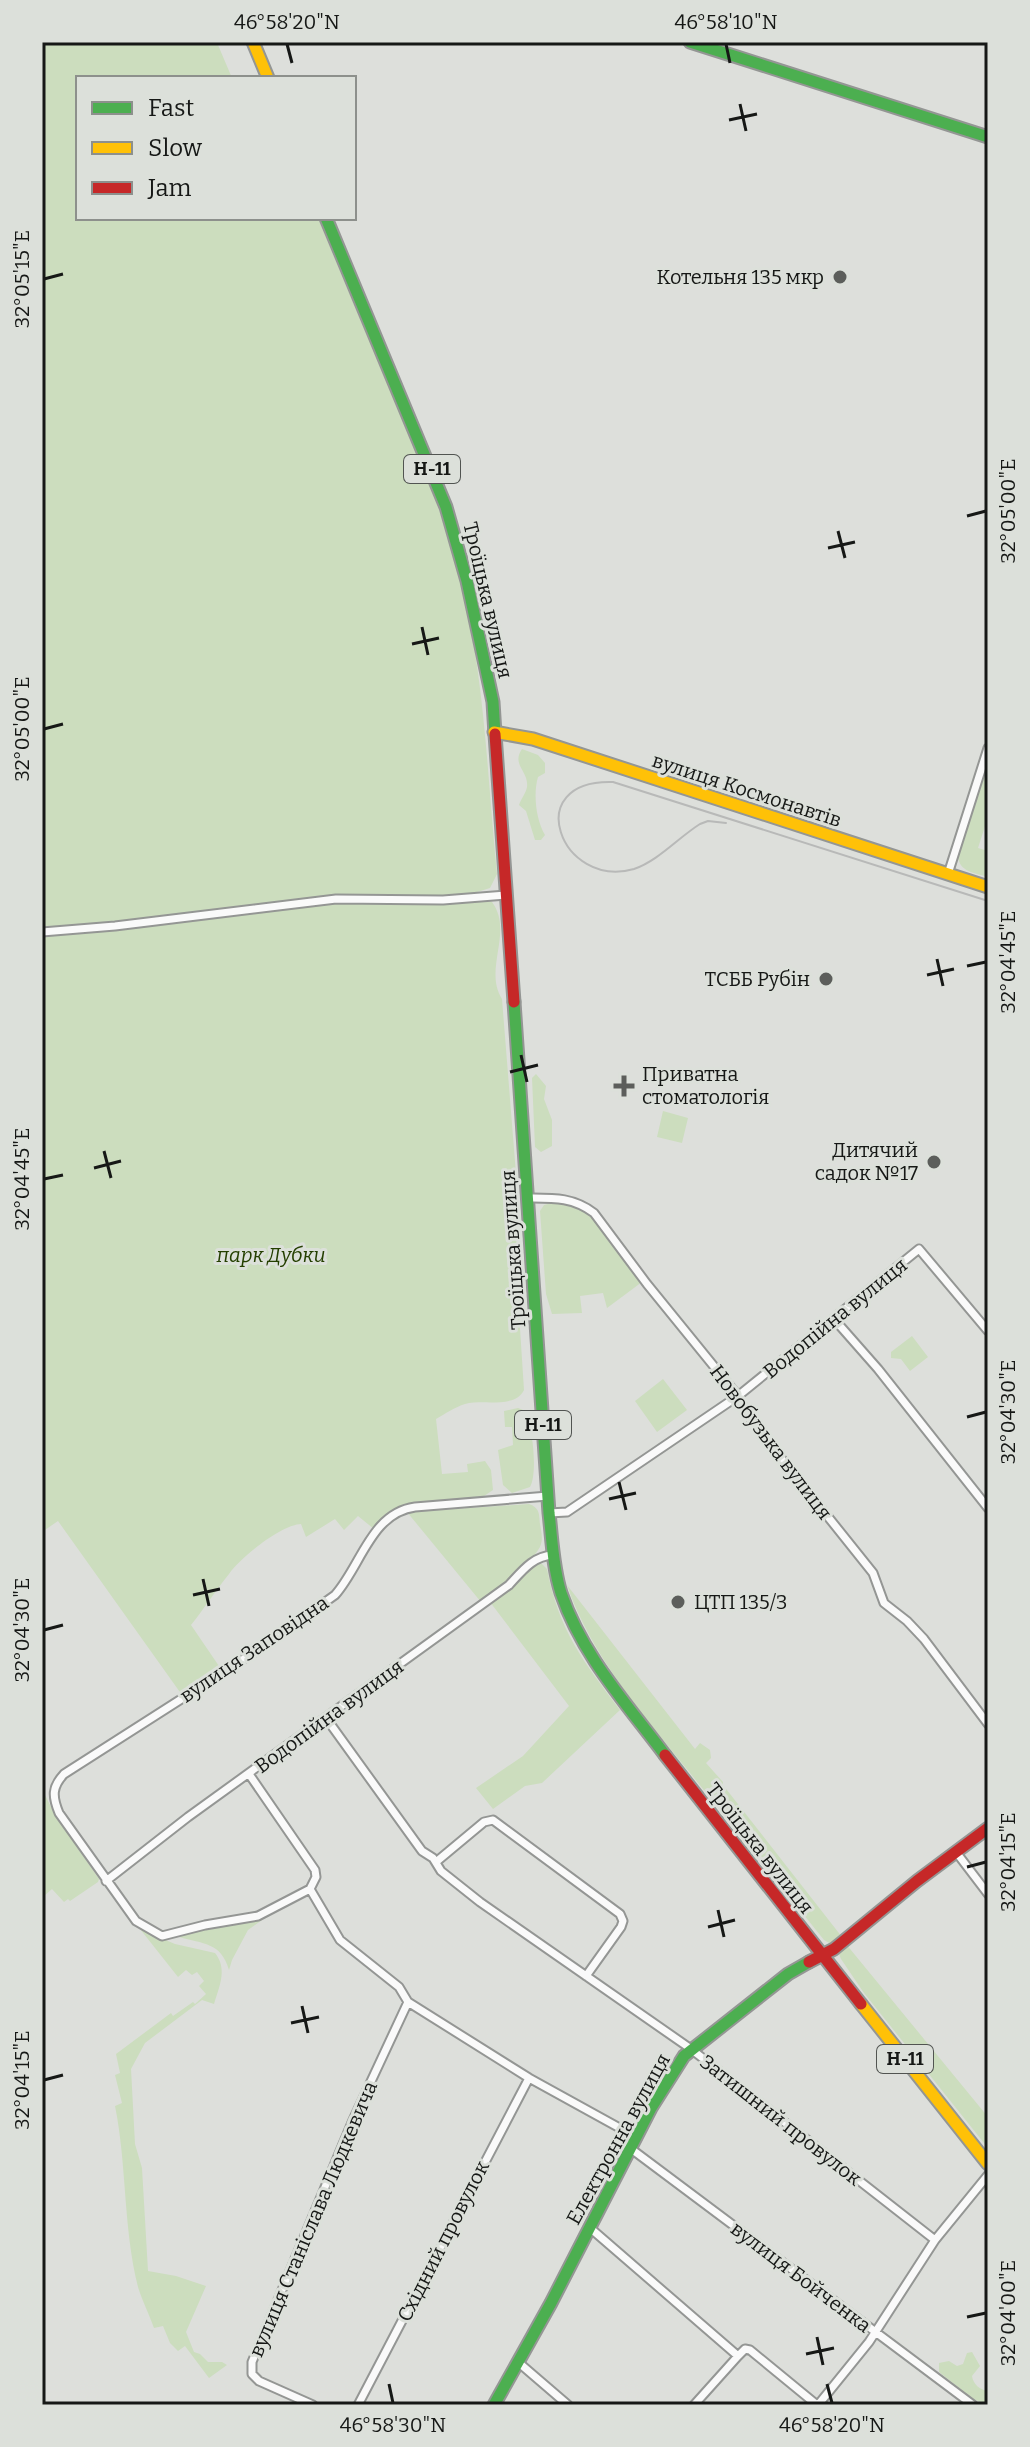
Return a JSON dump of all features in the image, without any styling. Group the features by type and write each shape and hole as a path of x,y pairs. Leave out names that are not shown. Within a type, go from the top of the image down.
{"main road":[{"path":"253,42 267,76"},
{"path":"690,42 988,137"},
{"name":"Троїцька вулиця","path":"327,220 446,507 489,674 549,1513 553,1555 566,1609 590,1656 656,1744 988,2164"},
{"name":"вулиця Космонавтів","path":"494,732 533,739 988,887"},
{"name":"Електронна вулиця","path":"494,2405 633,2142 671,2074 691,2049 788,1974 834,1949 988,1828"}],"street":[{"path":"948,874 988,748"},
{"path":"42,932 336,899 443,900 506,895"},
{"name":"Новобузька вулиця","path":"528,1198 565,1198 583,1204 594,1213 738,1396 749,1418 873,1573 884,1603 924,1639 988,1724"},
{"name":"Водопійна вулиця","path":"549,1513 567,1512 738,1396 919,1249 988,1331"},
{"path":"834,1319 878,1369 988,1508"},
{"name":"вулиця Заповідна","path":"310,1889 258,1916 162,1936 136,1921 106,1881 55,1803 53,1789 64,1774 258,1650 326,1602 345,1583 381,1526 396,1513 415,1507 548,1496"},
{"name":"Водопійна вулиця","path":"106,1881 509,1585 534,1560 553,1555"},
{"name":"Затишний провулок","path":"326,1718 422,1851 436,1862 441,1871 480,1902 691,2049 935,2240"},
{"path":"249,1774 315,1870 316,1877 310,1889"},
{"path":"436,1862 488,1820 498,1822 622,1917 621,1927 614,1939 586,1976"},
{"path":"956,1852 988,1894"},
{"name":"вулиця Бойченка","path":"310,1889 331,1930 399,1987 408,2002 633,2142 875,2333 973,2405"},
{"name":"вулиця Станіслава Людкевича","path":"313,2405 259,2381 252,2374 252,2362 347,2134 408,2002"},
{"name":"Східний провулок","path":"358,2405 529,2078"},
{"path":"694,2405 742,2350 750,2350 817,2405 875,2333 935,2240 988,2175"},
{"path":"589,2226 738,2356"},
{"path":"518,2362 568,2405"}],"green space":[{"name":"парк Дубки","path":"42,42 223,42 218,45 231,76 76,76 76,220 319,220 424,470 460,579 480,688 497,874 490,888 474,893 474,899 492,902 500,926 496,975 502,999 516,1174 512,1186 514,1215 520,1233 525,1292 519,1313 524,1390 514,1400 465,1404 436,1419 442,1474 468,1472 467,1464 485,1461 491,1470 493,1490 484,1496 404,1505 394,1509 374,1529 358,1516 344,1530 335,1519 306,1537 301,1524 283,1530 252,1551 235,1567 191,1625 221,1669 182,1695 58,1521 42,1532"},
{"path":"522,749 538,755 545,763 545,773 538,777 536,791 538,815 545,835 541,840 535,840 526,811 519,805 527,787 518,759"},
{"path":"988,766 988,817 978,848 988,851 988,877 965,869 958,856"},
{"path":"536,1074 546,1086 544,1099 552,1120 552,1146 541,1152 535,1147 532,1078"},
{"path":"663,1111 688,1118 682,1143 657,1137"},
{"path":"544,1205 573,1206 592,1216 642,1282 607,1308 603,1293 580,1296 582,1313 552,1314 546,1294 540,1211"},
{"path":"912,1336 928,1357 910,1371 901,1359 891,1358 891,1352"},
{"path":"663,1379 687,1410 657,1432 635,1401"},
{"path":"523,1410 529,1426 534,1471 530,1487 512,1493 503,1485 498,1450 513,1445 512,1427 505,1427 504,1411"},
{"path":"529,1504 539,1514 541,1544 532,1558 481,1602 407,1512"},
{"path":"535,1564 542,1564 547,1569 558,1610 574,1644 620,1710 542,1783 525,1786 493,1809 476,1788 523,1756 569,1706 490,1602"},
{"path":"567,1585 695,1749 700,1743 710,1750 711,1758 706,1763 842,1937 831,1944 824,1940 637,1707 604,1661"},
{"path":"42,1789 55,1815 99,1879 70,1901 64,1902 52,1889 44,1896 42,1894"},
{"path":"276,1910 248,1930 229,1970 216,1949 179,1937 179,1935"},
{"path":"140,1929 175,1944 215,1953 221,1965 214,2004 202,2000 145,2043 131,2069 135,2144 142,2168 148,2271 206,2286 186,2332 194,2352 208,2362 227,2365 209,2378 185,2346 178,2351 170,2343 163,2326 154,2328 138,2287 133,2264 115,2106 122,2103 115,2075 120,2073 116,2054 171,2013 173,2016 206,1994 199,1986 204,1981 197,1972 192,1975 186,1970 178,1977"},
{"path":"846,1944 988,2117 988,2148 864,1993 839,1954"},
{"path":"972,2352 980,2366 972,2376 977,2386 988,2391 988,2405 973,2399 939,2372 939,2363 949,2361 957,2366 963,2364 967,2353"}],"tram line":[{"path":"726,823 708,821 700,824 643,865 634,869 608,871 587,864 570,850 561,832 559,814 566,797 584,786 613,782 988,901"}],"traffic: fast":[{"path":"690,42 988,137"},
{"path":"327,220 446,507 467,581 493,702 495,734"},
{"path":"514,1002 549,1513 556,1574 570,1616 593,1658 665,1755"},
{"path":"494,2405 551,2303 651,2108 684,2056 788,1974 809,1962"}],"traffic: slow":[{"path":"253,42 267,76"},
{"path":"494,732 533,739 988,887"},
{"path":"861,2004 988,2164"}],"traffic: jam":[{"path":"495,734 514,1002"},
{"path":"665,1755 861,2004"},
{"path":"809,1962 834,1949 988,1828"}],"place":[{"name":"Котельня 135 мкр","path":"840,277"},
{"name":"ТСББ Рубін","path":"826,979"},
{"name":"Приватна стоматологія","path":"624,1086"},
{"name":"Дитячий садок №17","path":"934,1162"},
{"name":"ЦТП 135/3","path":"678,1602"}]}
